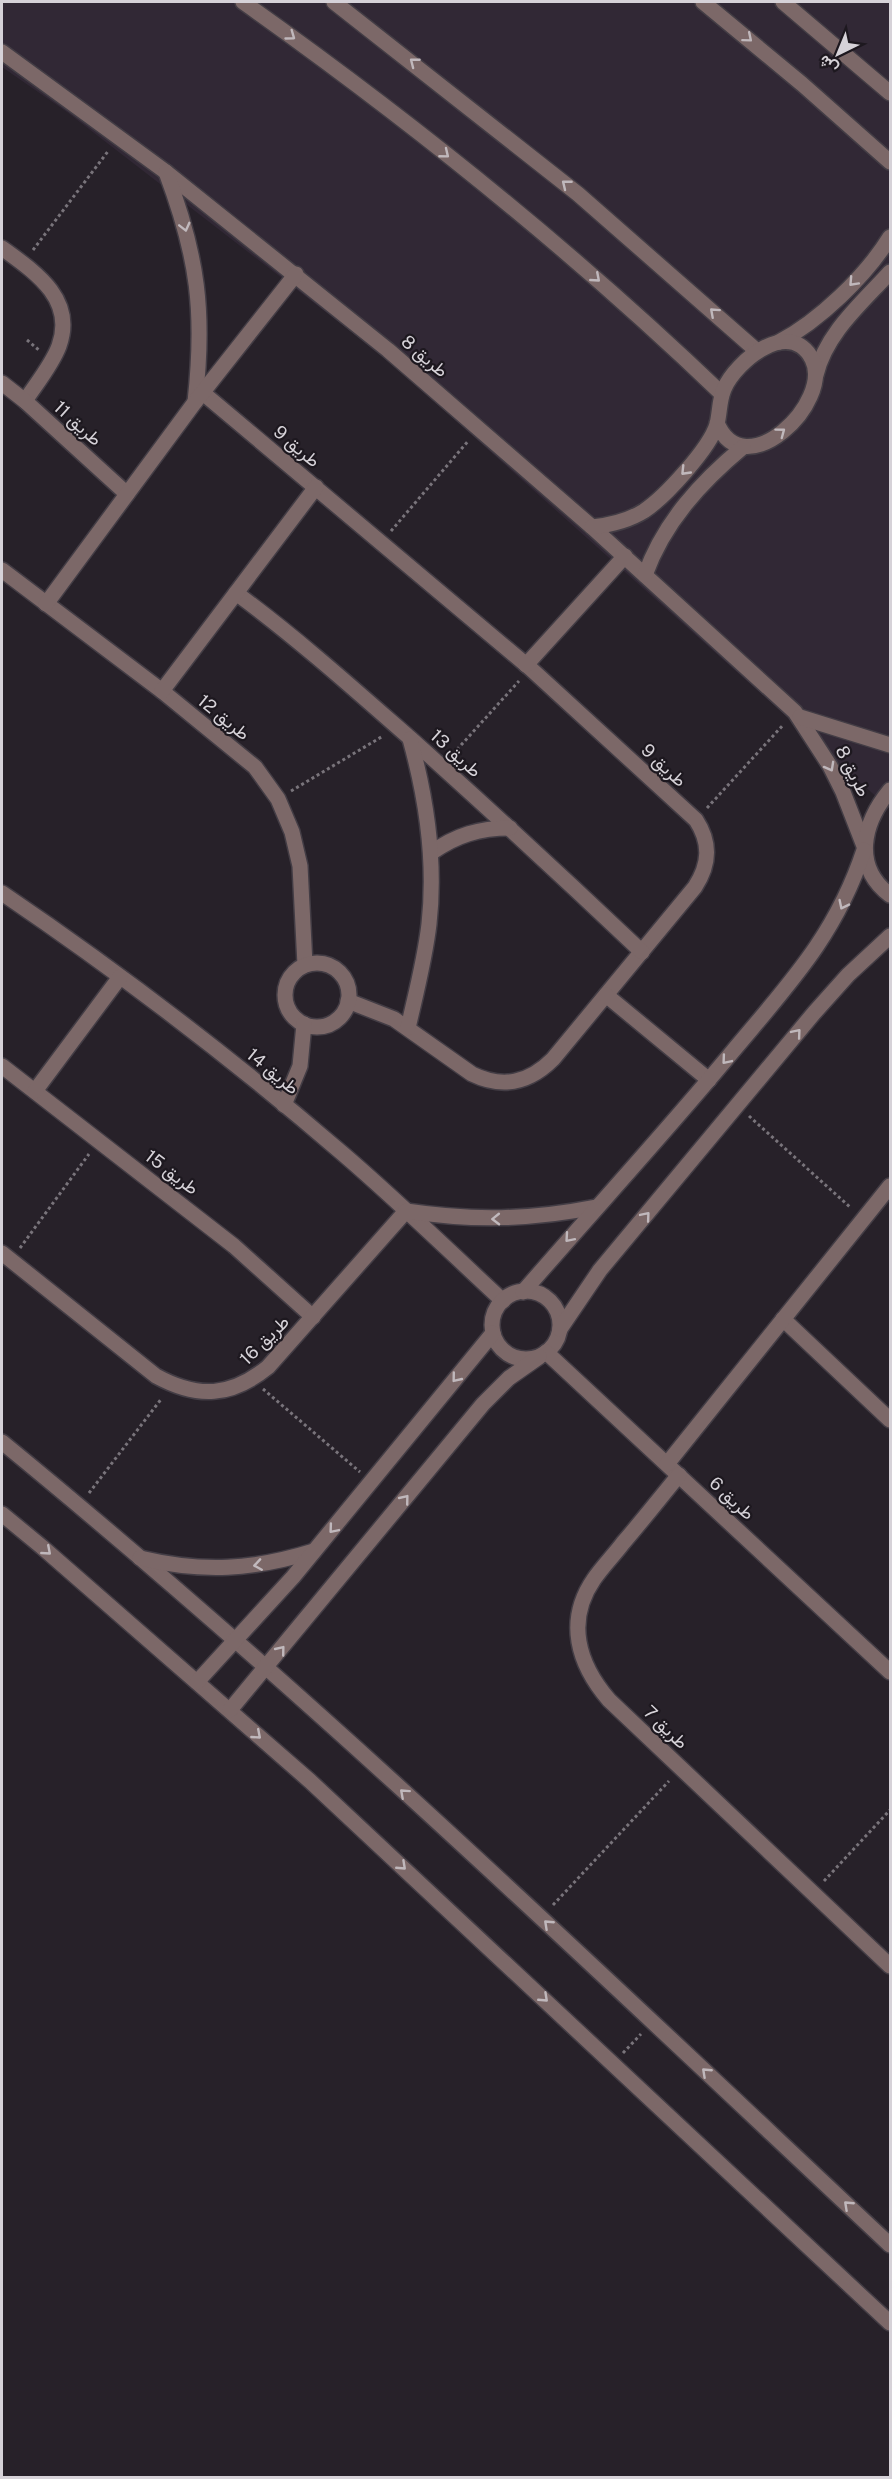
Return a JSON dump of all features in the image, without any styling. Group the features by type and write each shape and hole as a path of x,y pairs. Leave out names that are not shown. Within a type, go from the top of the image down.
{"street":[{"path":"243,2 371,96 514,209 632,310 722,394"},
{"path":"334,2 579,194 757,351"},
{"path":"703,2 891,162"},
{"path":"783,2 891,93"},
{"name":"طريق 8","path":"2,52 166,172 296,274 480,428 625,556 797,715 843,792 872,875 882,889 891,895"},
{"path":"166,172 182,216 195,274 200,309 199,398"},
{"path":"592,527 619,522 644,511 654,503 694,462 707,443 717,423 722,394 732,374 757,351 806,327 829,308 891,237"},
{"path":"2,248 51,287 61,306 63,327 59,348 25,401"},
{"path":"645,575 660,539 674,517 716,471 743,447 766,442 790,426 807,403 821,357 830,340 891,272"},
{"path":"46,604 199,398 296,274"},
{"path":"779,342 788,342 805,350 811,357 816,375"},
{"name":"طريق 11","path":"2,383 25,401 127,494"},
{"name":"طريق 9","path":"199,398 316,487 528,667 696,820 704,832 708,846 703,875 548,1065 530,1078 516,1082 493,1082 472,1074 408,1028 379,1012 348,1001"},
{"path":"717,423 727,439 743,447"},
{"path":"162,692 316,487"},
{"path":"528,667 625,556"},
{"name":"طريق 12","path":"2,570 162,692 255,768 278,799 292,832 300,867 305,965"},
{"name":"طريق 13","path":"236,593 292,636 442,766 642,952"},
{"name":"طريق 8","path":"797,715 891,745"},
{"path":"408,1028 424,959 429,924 431,853 428,814 410,738"},
{"path":"542,1354 531,1359 514,1357 500,1348 493,1333 494,1315 503,1301 523,1292 709,1080 801,970 824,939 843,905 878,809 891,790"},
{"path":"431,853 460,835 494,828 510,828"},
{"name":"طريق 14","path":"2,893 120,977 284,1105 406,1211 503,1301"},
{"path":"230,1710 483,1404 508,1378 542,1354 557,1338 560,1329 589,1283 836,988 891,936"},
{"path":"315,963 333,967 346,982 348,1001 344,1012 336,1020 326,1025 315,1026 304,1024 295,1018 285,999 289,979 296,970 315,963"},
{"path":"35,1091 120,977"},
{"path":"606,995 709,1080"},
{"path":"284,1105 300,1066 304,1024"},
{"name":"طريق 15","path":"2,1066 234,1246 313,1317"},
{"path":"667,1464 891,1186"},
{"path":"406,1211 444,1217 501,1219 558,1215 596,1207"},
{"name":"طريق 16","path":"6,1257 142,1365 172,1384 193,1390 214,1392 236,1388 252,1380 268,1367 406,1211"},
{"path":"523,1292 540,1294 552,1305 557,1312 560,1329"},
{"path":"783,1319 891,1420"},
{"path":"197,1682 314,1551 493,1333"},
{"name":"طريق 6","path":"542,1354 667,1464 891,1672"},
{"path":"2,1442 267,1668 541,1917 891,2245"},
{"name":"طريق 7","path":"679,1475 593,1580 582,1604 578,1630 581,1656 592,1681 609,1700 891,1966"},
{"path":"2,1514 230,1710 318,1789 891,2323"},
{"path":"139,1558 168,1564 227,1568 257,1566 314,1551"}],"path":[{"path":"22,263 119,137"},
{"path":"382,543 480,428"},
{"path":"442,766 528,667"},
{"path":"696,820 797,715"},
{"path":"278,799 397,727"},
{"path":"737,1106 863,1220"},
{"path":"6,1257 99,1141"},
{"path":"252,1380 372,1482"},
{"path":"79,1506 172,1384"},
{"path":"541,1917 681,1768"},
{"path":"813,1893 891,1810"},
{"path":"614,2063 652,2022"}],"shaded area":[{"path":"2,2 890,2 890,809 389,361 67,112 2,67"}]}
